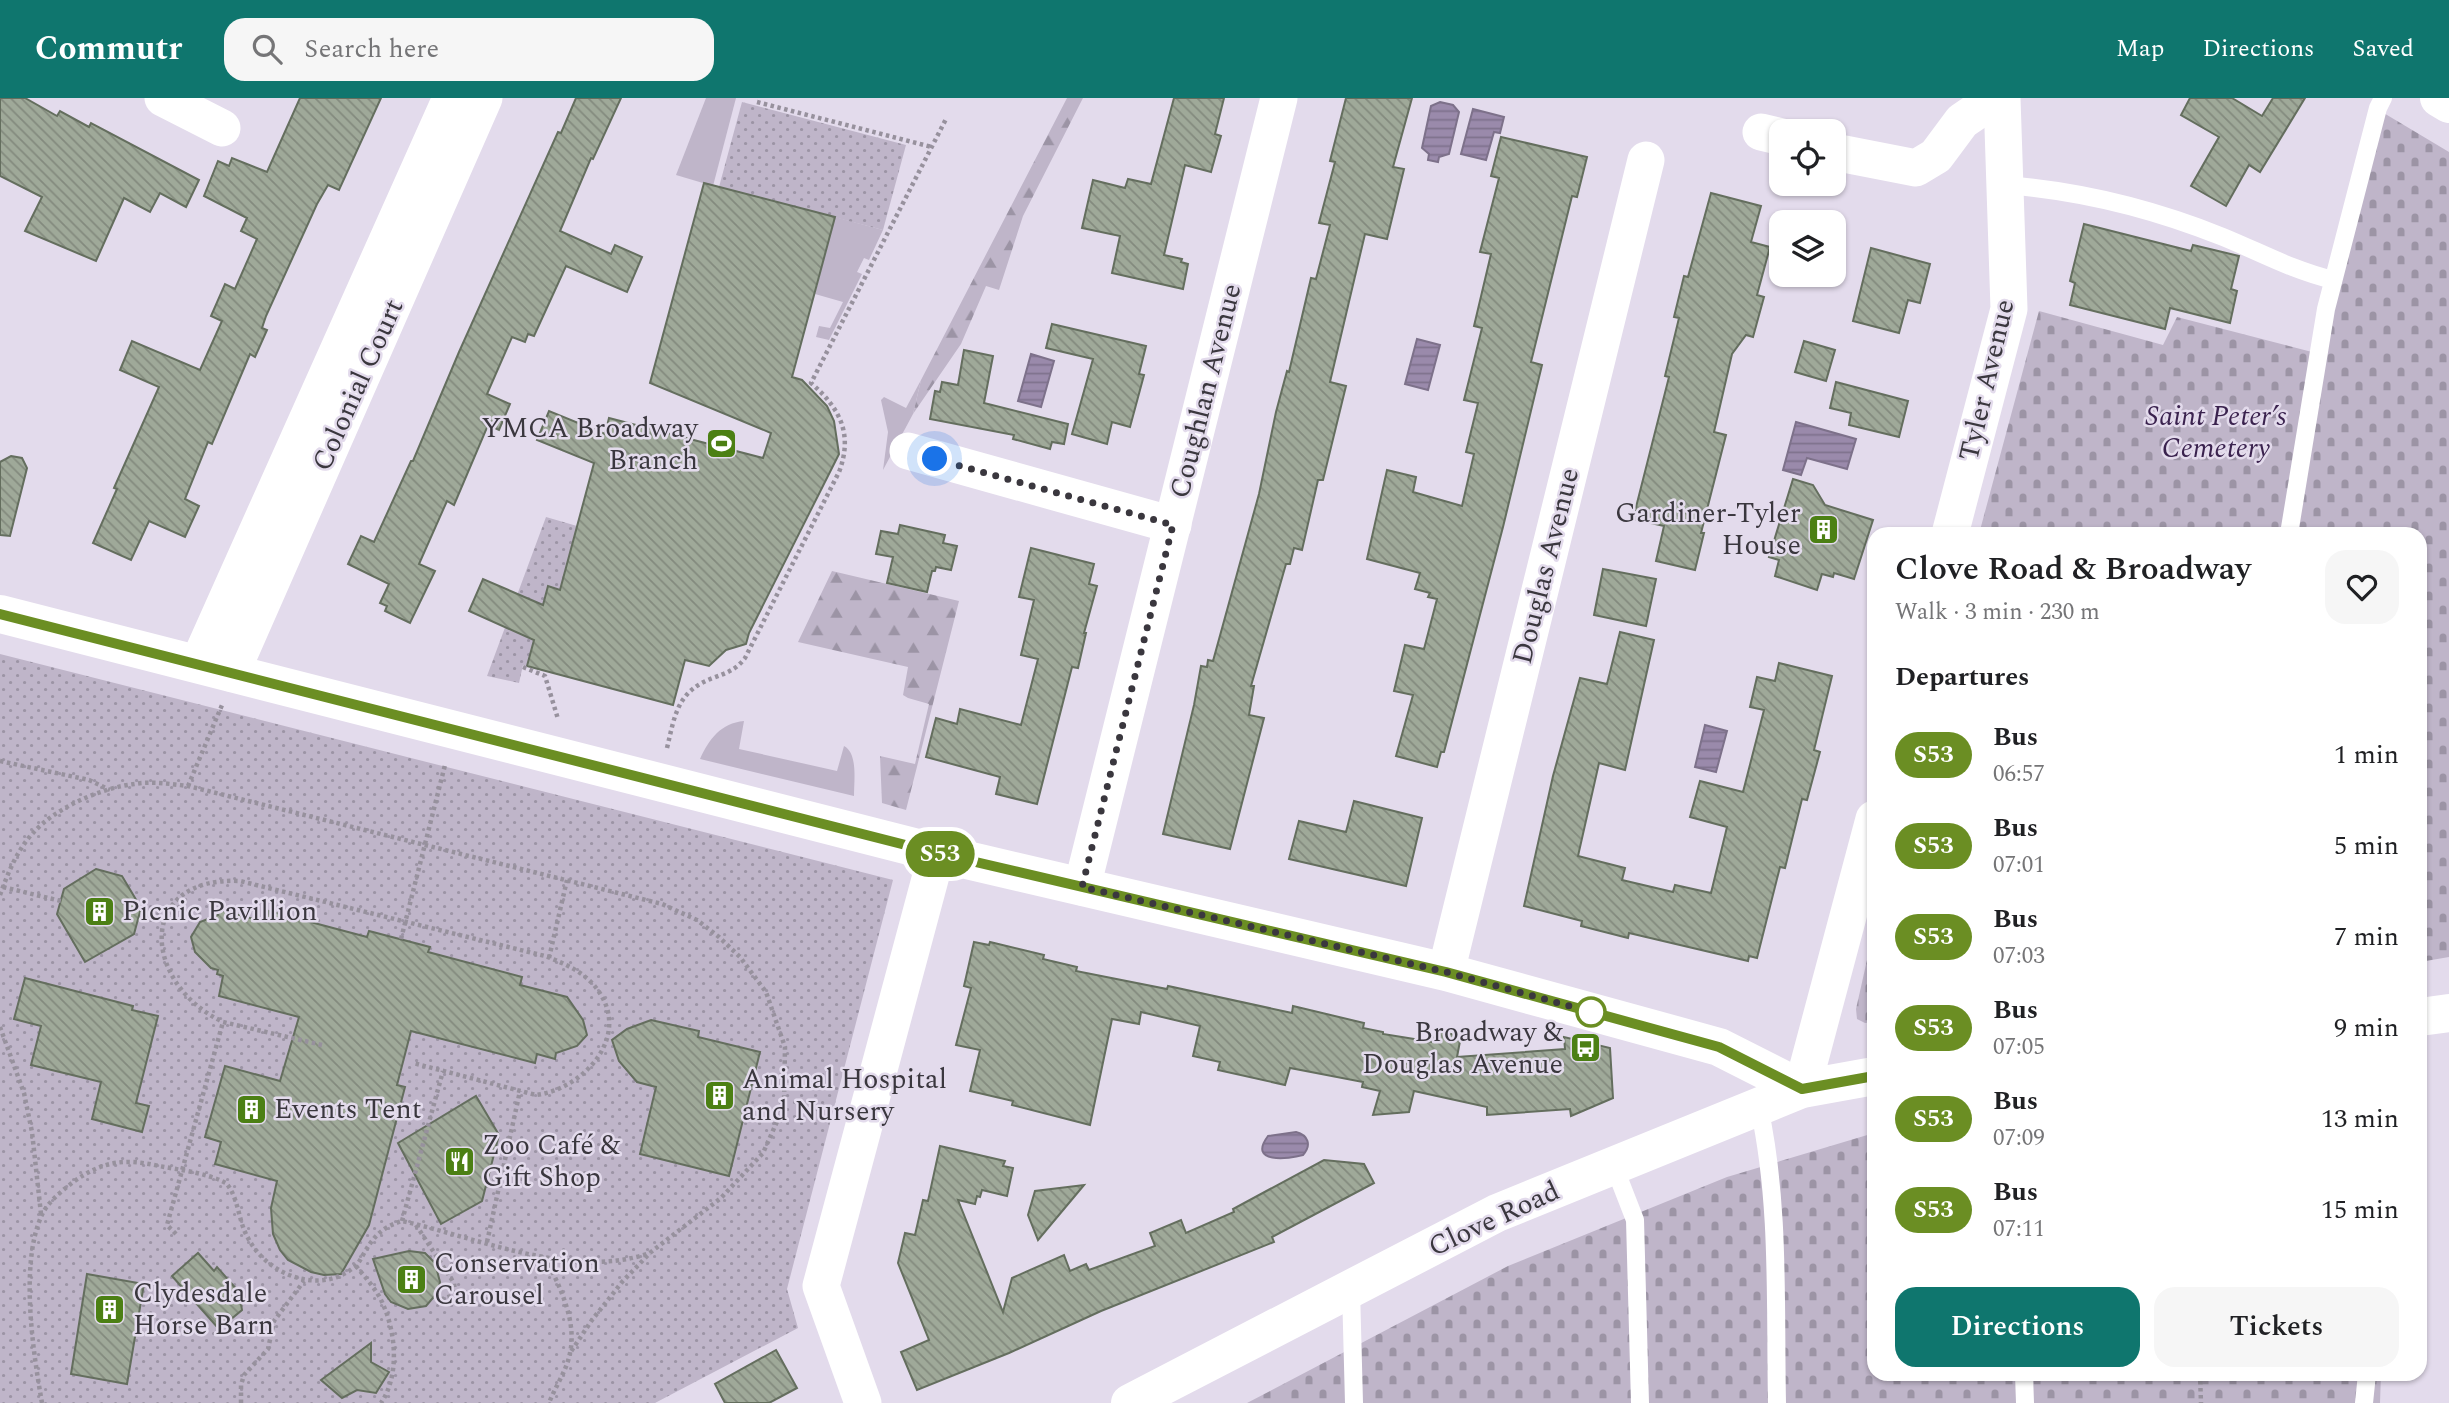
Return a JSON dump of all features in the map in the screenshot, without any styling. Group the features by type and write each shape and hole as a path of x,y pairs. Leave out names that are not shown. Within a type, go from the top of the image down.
{"street":[{"path":"163,98 222,128"},
{"name":"Colonial Court","path":"417,211 451,98"},
{"name":"Colonial Court","path":"218,679 322,426 417,211 484,98"},
{"name":"Coughlan Avenue","path":"1082,887 1279,98"},
{"path":"1846,154 1916,168 1936,156 1962,121 1996,98"},
{"name":"Tyler Avenue","path":"1952,527 2009,309 2002,98"},
{"path":"2439,98 2449,104"},
{"name":"Douglas Avenue","path":"1446,972 1646,160"},
{"path":"908,451 1173,525"},
{"path":"0,614 218,679 937,853 1446,972 1719,1047 1802,1089 1867,845"},
{"path":"863,1403 821,1286 937,853"},
{"path":"2427,1016 2449,1013"},
{"name":"Clove Road","path":"1130,1403 1497,1213 1802,1089 1867,1077"}],"lane":[{"path":"2291,527 2326,309 2378,108 2383,98"},
{"path":"2005,185 2053,189 2122,202 2222,237 2299,272 2333,280"},
{"path":"1759,1107 1768,1147 1772,1189 1777,1403"},
{"path":"1614,1166 1635,1220 1640,1403"},
{"path":"1352,1289 1354,1403"},
{"path":"2024,1381 2025,1403"},
{"path":"2364,1403 2366,1381"}],"path":[{"path":"757,102 932,147"},
{"path":"666,754 681,700 695,686 735,669 745,658 839,472 846,446 842,424 828,400 811,383 946,120"},
{"path":"523,667 545,676 560,727"},
{"path":"188,786 218,679"},
{"path":"401,939 447,757"},
{"path":"0,761 89,780 110,790"},
{"path":"0,895 18,853 50,817 84,798 132,784 157,783 188,786 662,904 697,920 712,931 740,957 766,992 785,1047 783,1106 763,1153 721,1198 651,1252 606,1302 570,1353 549,1403"},
{"path":"549,958 567,880"},
{"path":"321,1045 223,1022 191,1002 171,975 163,956 160,938 163,922 182,897 209,883 240,881 549,958 588,979 601,994 608,1009 610,1022 600,1055 590,1069 578,1079 546,1094 536,1095 413,1063"},
{"path":"3,887 61,901"},
{"path":"176,1234 167,1225 223,1022"},
{"path":"0,1027 24,1093 32,1132 41,1215"},
{"path":"402,1221 443,1070"},
{"path":"487,1242 520,1091"},
{"path":"42,1403 35,1363 30,1276 34,1237 41,1215 57,1195 86,1173 110,1162 138,1161 226,1183 235,1200 248,1240 259,1254 276,1267 304,1281 323,1282 340,1277 356,1266 372,1239 382,1229 402,1221 546,1259 619,1260 651,1252"},
{"path":"415,1224 454,1283 455,1291 451,1296 439,1300"},
{"path":"546,1259 559,1287 571,1326 570,1353"},
{"path":"356,1266 381,1300 389,1321 393,1355 392,1379 381,1403"},
{"path":"240,1403 244,1375 268,1349 274,1321 304,1281"},
{"path":"2200,1381 2201,1403"}],"green space":[{"path":"706,98 736,98 713,186 676,175"},
{"path":"1067,98 1083,98 1023,216 999,290 986,286 961,344 913,414 921,380"},
{"path":"742,102 906,145 883,230 719,187"},
{"name":"Saint Peter’s Cemetery","path":"2372,106 2449,152 2449,957 2427,961 2427,527 1981,527 2039,311 2163,345 2177,317 2312,352"},
{"path":"835,217 883,230 869,260 864,258 857,272 862,274 829,340 816,337 819,326 830,328 843,302 815,294"},
{"path":"921,380 913,414 883,470 888,432 881,400 884,397 906,408"},
{"path":"546,517 577,526 560,590 548,587 527,666 523,665 519,683 487,676"},
{"path":"832,571 959,601 906,810 882,803 880,756 915,764 929,704 903,695 908,667 798,642"},
{"path":"0,654 893,880 787,1289 798,1328 655,1403 0,1403"},
{"path":"744,721 739,749 837,771 844,746 853,761 854,796 700,759 717,733 729,725"},
{"path":"1867,960 1867,1023 1857,1019 1856,1009"},
{"path":"1867,1135 1867,1381 2381,1381 2380,1403 1247,1403 1508,1266 1727,1177"}],"shaded area":[{"path":"1440,102 1453,105 1459,112 1449,154 1439,157 1438,162 1428,160 1429,154 1422,148 1431,106"},
{"path":"1473,109 1504,117 1500,133 1494,132 1486,160 1461,154"},
{"path":"1417,339 1440,345 1428,390 1405,384"},
{"path":"1031,354 1054,361 1041,407 1018,401"},
{"path":"1796,422 1856,439 1847,469 1807,458 1801,475 1783,470"},
{"path":"1705,725 1727,731 1716,772 1695,767"},
{"path":"1296,1132 1303,1135 1307,1141 1303,1155 1272,1158 1263,1151 1268,1136"}],"building":[{"path":"0,98 25,98 57,116 60,111 89,127 91,123 199,180 186,207 160,193 150,212 124,198 96,261 25,231 42,197 0,176"},
{"path":"300,98 381,98 339,190 328,185 317,204 266,316 262,328 267,330 255,357 250,354 212,444 208,442 185,499 199,506 185,537 149,521 131,560 93,543 159,387 120,370 132,341 200,370 222,321 211,316 225,284 235,289 257,239 241,231 247,218 204,196 218,161 229,166 232,158 267,172"},
{"path":"576,98 621,98 593,159 591,158 560,231 611,254 615,245 642,257 627,292 566,266 534,336 528,334 525,342 512,337 487,394 510,404 499,430 488,425 454,505 447,501 419,564 435,571 410,623 385,611 387,606 380,603 389,584 348,564 361,536 374,542 413,461 558,132 561,133"},
{"path":"1174,98 1224,98 1215,134 1221,136 1211,172 1185,165 1164,255 1182,259 1181,262 1188,264 1183,289 1112,273 1120,236 1082,228 1093,180 1125,188 1128,179 1151,184"},
{"path":"1346,98 1412,98 1393,167 1404,169 1387,239 1365,234 1330,382 1346,386 1323,480 1318,480 1302,550 1294,548 1290,564 1286,564 1251,686 1254,686 1249,715 1264,718 1230,849 1163,834 1201,666 1207,667 1208,660 1213,661 1259,494 1276,412 1287,371 1289,372 1311,278 1316,279 1330,225 1319,223 1335,162 1330,161"},
{"path":"2190,98 2232,98 2262,116 2273,98 2305,98 2260,172 2249,165 2226,206 2191,186 2219,137 2181,115"},
{"path":"1501,137 1587,157 1577,197 1572,196 1531,362 1542,365 1503,527 1444,752 1441,752 1437,767 1396,756 1413,695 1394,691 1405,645 1424,649 1437,599 1428,597 1430,593 1415,589 1420,573 1367,559 1387,470 1416,477 1413,492 1462,506 1474,454 1466,452 1478,403 1464,400 1482,328 1474,326 1491,254 1480,252 1499,178 1491,176"},
{"name":"YMCA Broadway Branch","path":"704,183 835,217 792,377 802,380 827,406 834,421 839,454 749,633 746,644 726,650 709,666 685,660 673,705 527,666 534,640 469,611 483,579 543,605 548,586 560,590 594,463 537,440 549,411 605,434 609,418 763,458 771,433 650,383"},
{"path":"1711,193 1761,206 1751,242 1769,247 1757,295 1764,297 1753,337 1746,335 1732,354 1714,432 1726,435 1701,533 1704,533 1695,570 1656,561 1664,526 1633,519 1669,377 1665,376 1679,318 1674,317 1684,276 1688,277"},
{"path":"2084,224 2191,251 2193,245 2239,256 2231,289 2237,291 2230,323 2170,308 2165,329 2070,305 2075,283 2070,281"},
{"path":"1871,248 1930,264 1920,303 1908,300 1899,333 1853,321"},
{"path":"1052,324 1146,346 1139,374 1144,375 1130,427 1112,422 1107,444 1072,434 1093,359 1046,348"},
{"path":"1804,341 1835,350 1826,381 1795,372"},
{"path":"964,350 993,356 984,403 1068,424 1064,444 1052,442 1050,449 1013,439 1014,435 930,419 935,391 940,392 942,382 958,385"},
{"path":"1836,382 1908,401 1899,437 1849,425 1851,413 1830,408"},
{"path":"11,456 22,458 27,468 10,536 0,535 0,462"},
{"name":"Gardiner-Tyler House","path":"1793,479 1813,485 1825,505 1873,520 1871,527 1867,527 1867,539 1854,579 1834,573 1833,577 1822,574 1817,590 1775,576 1779,560 1769,557"},
{"path":"900,525 945,535 943,543 957,546 951,570 936,567 935,571 932,571 927,592 887,583 893,557 876,554 881,531 898,534"},
{"path":"1031,548 1094,564 1089,584 1097,586 1078,668 1072,667 1037,804 996,794 1000,777 926,757 936,718 957,724 960,709 1021,725 1038,659 1021,655 1034,600 1019,597"},
{"path":"1603,569 1656,579 1646,626 1594,615"},
{"path":"1620,632 1654,640 1625,770 1599,763 1578,856 1625,868 1622,880 1673,892 1675,885 1711,893 1727,827 1690,817 1700,781 1743,792 1764,710 1750,707 1757,677 1775,681 1779,663 1832,676 1814,750 1820,752 1807,800 1802,799 1785,868 1780,867 1757,958 1749,956 1748,961 1629,933 1628,938 1581,926 1582,921 1524,906 1553,776 1580,678 1607,684"},
{"path":"1354,801 1422,818 1406,886 1289,859 1299,821 1346,832"},
{"name":"Picnic Pavillion","path":"96,869 122,876 141,908 134,934 85,962 57,914 64,889"},
{"path":"219,910 266,922 269,911 367,937 369,931 430,947 428,952 522,977 520,985 567,997 583,1020 587,1035 577,1046 556,1053 555,1059 537,1054 535,1063 411,1031 397,1085 405,1087 369,1225 341,1274 324,1275 311,1272 288,1260 273,1234 271,1208 277,1181 215,1164 221,1142 205,1137 225,1066 280,1081 299,1017 219,996 223,976 217,974 218,970 211,968 195,952 191,937 200,922 218,915"},
{"path":"974,942 989,945 990,942 1044,955 1043,959 1077,967 1076,971 1167,989 1168,986 1292,1013 1293,1006 1364,1023 1363,1028 1383,1034 1433,1042 1436,1031 1461,1036 1457,1057 1565,1049 1564,1037 1610,1048 1613,1098 1571,1116 1570,1109 1487,1115 1487,1107 1414,1091 1409,1112 1373,1115 1380,1091 1362,1087 1363,1082 1290,1068 1285,1085 1218,1070 1220,1062 1193,1056 1200,1026 1141,1012 1139,1024 1112,1019 1090,1125 1012,1105 1013,1101 970,1091 980,1050 956,1045 971,988 964,986"},
{"path":"25,978 133,1006 132,1010 158,1016 136,1103 149,1106 142,1132 92,1119 101,1082 31,1065 41,1026 14,1019"},
{"name":"Animal Hospital and Nursery","path":"651,1020 699,1031 698,1037 760,1052 729,1176 640,1154 656,1087 637,1082 619,1061 612,1040 627,1029"},
{"name":"Zoo Café & Gift Shop","path":"476,1096 499,1135 482,1201 441,1224 398,1143"},
{"path":"940,1146 1005,1161 1003,1166 1013,1168 1007,1196 982,1190 975,1204 958,1200 1003,1312 1012,1278 1064,1255 1070,1271 1086,1264 1089,1270 1155,1246 1150,1233 1181,1220 1186,1233 1234,1212 1233,1209 1324,1160 1364,1164 1374,1183 1272,1237 1274,1242 1101,1311 1009,1353 917,1390 901,1352 929,1340 898,1263 905,1233 915,1235 923,1200 928,1201"},
{"path":"1084,1185 1038,1240 1028,1215 1035,1191"},
{"name":"Conservation Carousel","path":"409,1251 425,1253 435,1263 440,1282 438,1292 426,1306 408,1309 391,1302 385,1294 373,1259"},
{"path":"198,1253 214,1271 217,1267 239,1292 242,1310 219,1329 172,1276"},
{"name":"Clydesdale Horse Barn","path":"87,1274 144,1284 127,1384 71,1374"},
{"path":"371,1343 371,1362 389,1372 376,1393 357,1390 342,1398 321,1380"},
{"path":"776,1350 797,1388 769,1403 725,1403 715,1384"}],"bus line":[{"name":"S53","path":"0,614 937,853 1446,972 1719,1047 1802,1089 1867,1077"}],"place":[{"name":"YMCA Broadway Branch","path":"721,444"},
{"name":"Gardiner-Tyler House","path":"1824,529"},
{"name":"Picnic Pavillion","path":"99,911"},
{"name":"Broadway & Douglas Avenue","path":"1586,1048"},
{"name":"Animal Hospital and Nursery","path":"719,1095"},
{"name":"Events Tent","path":"251,1109"},
{"name":"Zoo Café & Gift Shop","path":"459,1161"},
{"name":"Conservation Carousel","path":"411,1279"},
{"name":"Clydesdale Horse Barn","path":"110,1309"}],"route":[{"path":"935,459 1173,525 1082,887 1446,972 1595,1013 1591,1012"}]}
